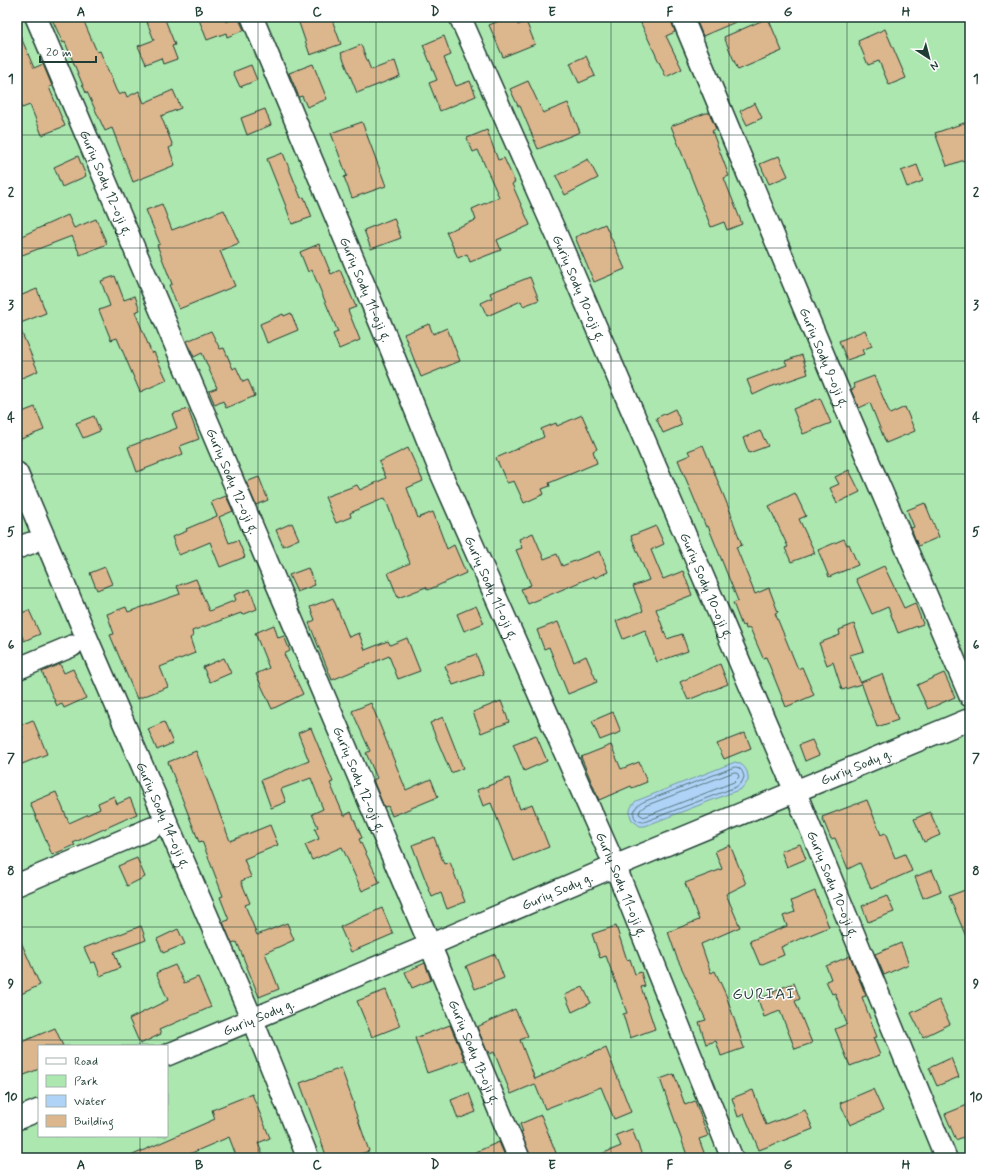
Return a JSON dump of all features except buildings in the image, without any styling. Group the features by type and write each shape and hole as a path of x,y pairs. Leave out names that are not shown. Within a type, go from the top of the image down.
{"street":[{"name":"Gurių Sodų 12-oji g.","path":"36,17 430,945"},
{"name":"Gurių Sodų 11-oji g.","path":"252,17 383,330 440,471 615,866 732,1158"},
{"name":"Gurių Sodų 10-oji g.","path":"460,17 555,231 795,791 946,1158"},
{"name":"Gurių Sodų 9-oji g.","path":"682,17 850,418 970,696"},
{"name":"Gurių Sodų 14-oji g.","path":"17,473 252,1019 308,1158"},
{"path":"17,669 72,646"},
{"name":"Gurių Sodų g.","path":"168,1055 615,866 970,719"},
{"path":"17,885 152,828"},
{"name":"Gurių Sodų 13-oji g.","path":"430,945 519,1158"},
{"path":"17,1119 38,1110"}],"green space":[{"path":"17,17 970,17 970,1158 17,1158"}],"water":[{"path":"735,762 743,766 748,774 748,781 741,789 645,826 640,826 632,820 630,810 636,801"}],"district":[{"name":"GURIAI","path":"764,993"}]}
